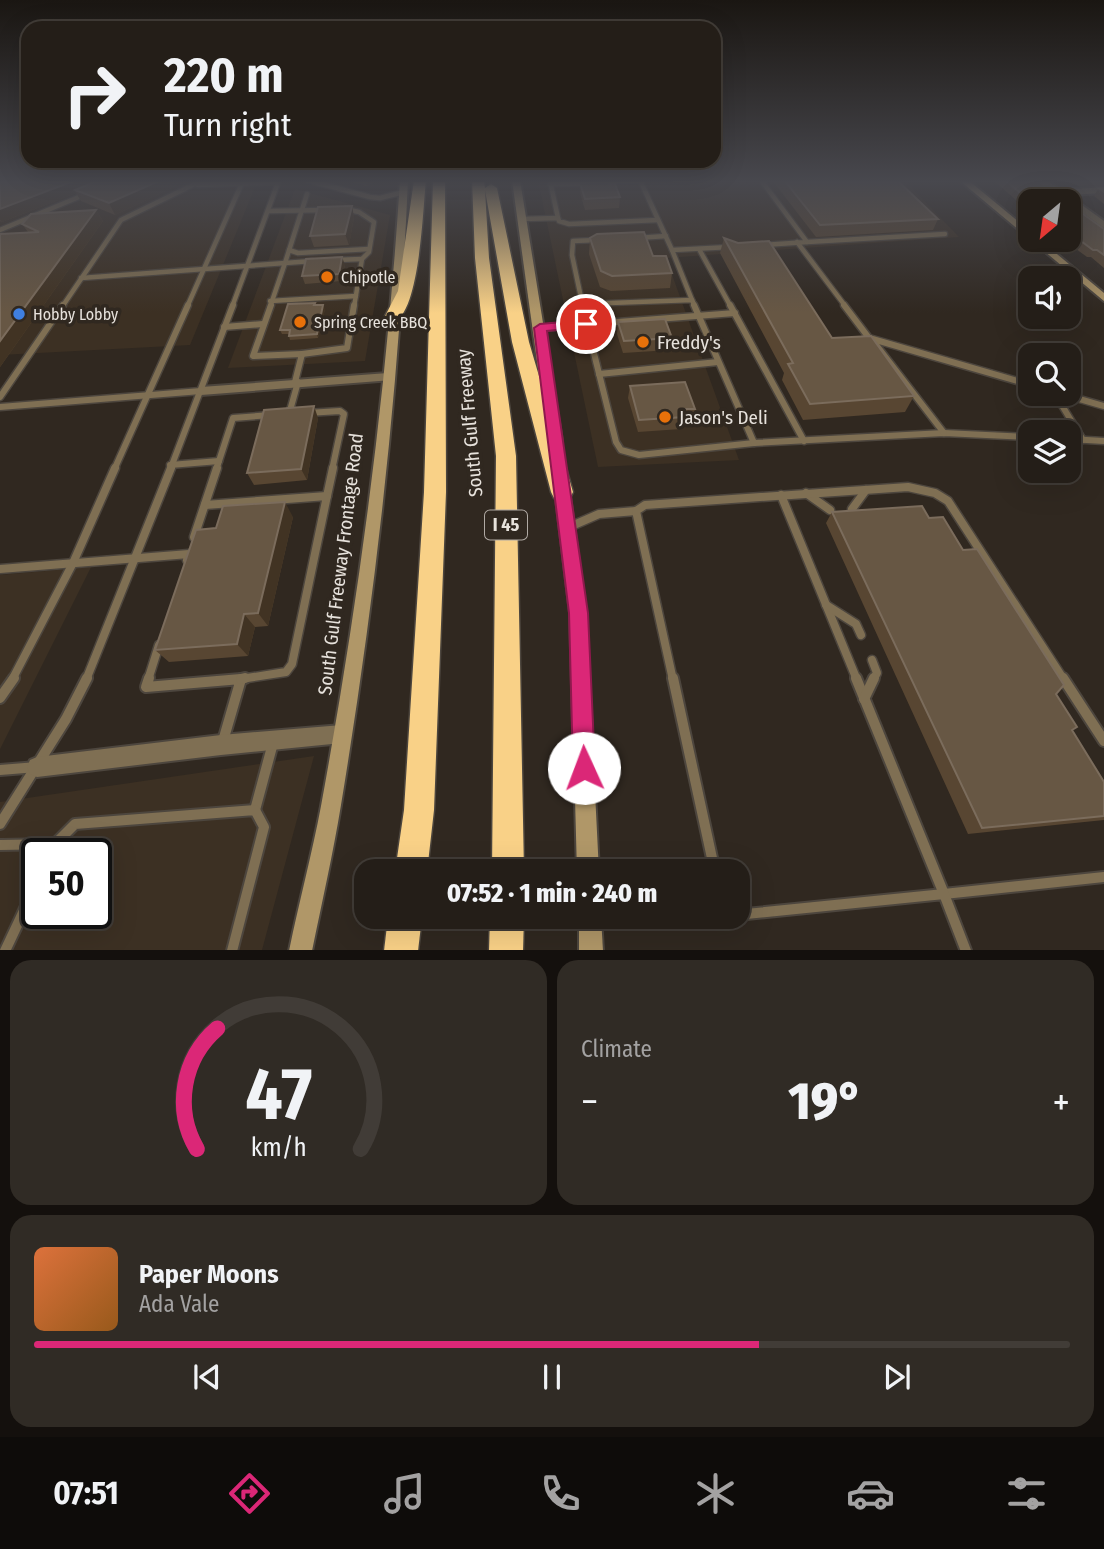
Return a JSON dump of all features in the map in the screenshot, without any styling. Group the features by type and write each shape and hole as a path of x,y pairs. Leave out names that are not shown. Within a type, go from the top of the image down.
{"highway":[{"path":"392,318 406,291 414,224"},
{"name":"South Gulf Freeway","path":"413,859 419,810 435,492 438,224"},
{"name":"South Gulf Freeway","path":"480,224 506,456 508,859"},
{"path":"497,224 532,394 562,492"},
{"path":"401,950 404,929"},
{"path":"506,950 507,929"}],"main road":[{"name":"South Gulf Freeway Frontage Road","path":"300,950 331,807 373,526 401,224"},
{"path":"522,224 540,328 578,613 587,859"},
{"path":"1050,252 1104,298"},
{"path":"590,929 591,950"}],"street":[{"path":"201,391 388,377"},
{"path":"37,767 342,734"}],"lane":[{"path":"0,397 118,224"},
{"path":"0,698 16,674 73,563 225,224"},
{"path":"0,824 37,767 89,674 201,391 263,224"},
{"path":"298,224 270,301 253,356 255,358 347,348 362,259 369,249 374,224"},
{"path":"569,224 573,241 572,255 586,324 616,442 621,450 628,454 754,443 944,433 1018,436"},
{"path":"660,224 697,316 754,443"},
{"path":"794,224 807,242"},
{"path":"753,245 945,234 936,225"},
{"path":"626,239 666,236"},
{"path":"573,241 600,240"},
{"path":"797,243 944,433"},
{"path":"766,244 774,256"},
{"path":"672,250 740,246"},
{"path":"289,250 298,253 369,249"},
{"path":"699,249 804,441"},
{"path":"81,278 362,259"},
{"path":"270,301 356,296"},
{"path":"582,304 692,300"},
{"path":"540,328 735,313"},
{"path":"224,327 263,324"},
{"path":"869,338 1018,381"},
{"path":"866,346 877,346"},
{"path":"290,414 302,355"},
{"path":"599,374 718,362"},
{"path":"0,407 201,391"},
{"path":"1081,399 1104,406"},
{"path":"1062,406 1083,440 1104,441"},
{"path":"163,634 146,687 241,679 286,672 292,664 344,414 340,411 233,418 184,568"},
{"path":"170,465 219,461"},
{"path":"567,528 599,514 636,511 645,505 806,493 922,489 948,501 1104,741"},
{"path":"852,509 866,490"},
{"path":"806,493 830,510"},
{"path":"781,495 966,950"},
{"path":"205,505 327,496"},
{"path":"636,511 712,859"},
{"path":"0,569 189,554"},
{"path":"826,605 856,624 861,635"},
{"path":"864,699 877,673 872,660"},
{"path":"221,745 241,679"},
{"path":"232,950 264,827 255,810 273,740"},
{"path":"0,770 37,767"},
{"path":"63,838 75,824 255,810"},
{"path":"0,845 21,847"},
{"path":"750,914 1104,877"},
{"path":"5,950 21,916"}],"shaded area":[{"path":"0,224 240,224 190,345 0,355"},
{"path":"282,224 388,224 365,361 228,368"},
{"path":"547,224 947,224 959,237 666,258 739,460 598,467"},
{"path":"91,567 0,749 0,575"},
{"path":"314,756 262,950 0,950 0,802"}],"building":[{"path":"23,224 85,224 0,341 0,234 39,232"},
{"path":"313,224 347,224 345,234 310,236"},
{"path":"1082,224 1097,224 1104,229 1104,255 1082,242"},
{"path":"644,232 653,256 666,256 672,273 612,276 601,271 590,238 597,234"},
{"path":"724,238 738,243 769,241 832,338 871,336 914,396 810,404 788,364 793,363"},
{"path":"342,257 339,274 302,276 306,259"},
{"name":"Spring Creek BBQ","path":"315,303 314,305 323,305 317,334 289,336 290,330 280,330 288,304"},
{"path":"665,319 672,338 624,341 618,322"},
{"path":"685,382 695,409 681,409 684,417 639,420 630,386"},
{"path":"314,406 301,469 247,473 264,410"},
{"path":"285,502 258,613 244,614 237,644 155,650 196,530 216,528 223,506"},
{"path":"922,506 929,518 943,517 963,550 977,549 1064,685 1056,694 1077,727 1072,730 1104,782 1104,816 982,828 832,512"}],"place":[{"name":"Chipotle","path":"327,277"},
{"name":"Hobby Lobby","path":"19,314"},
{"name":"Spring Creek BBQ","path":"300,322"},
{"name":"Freddy's","path":"643,342"},
{"name":"Jason's Deli","path":"665,417"}],"route":[{"path":"584,768 578,613 540,328 586,324"}]}
